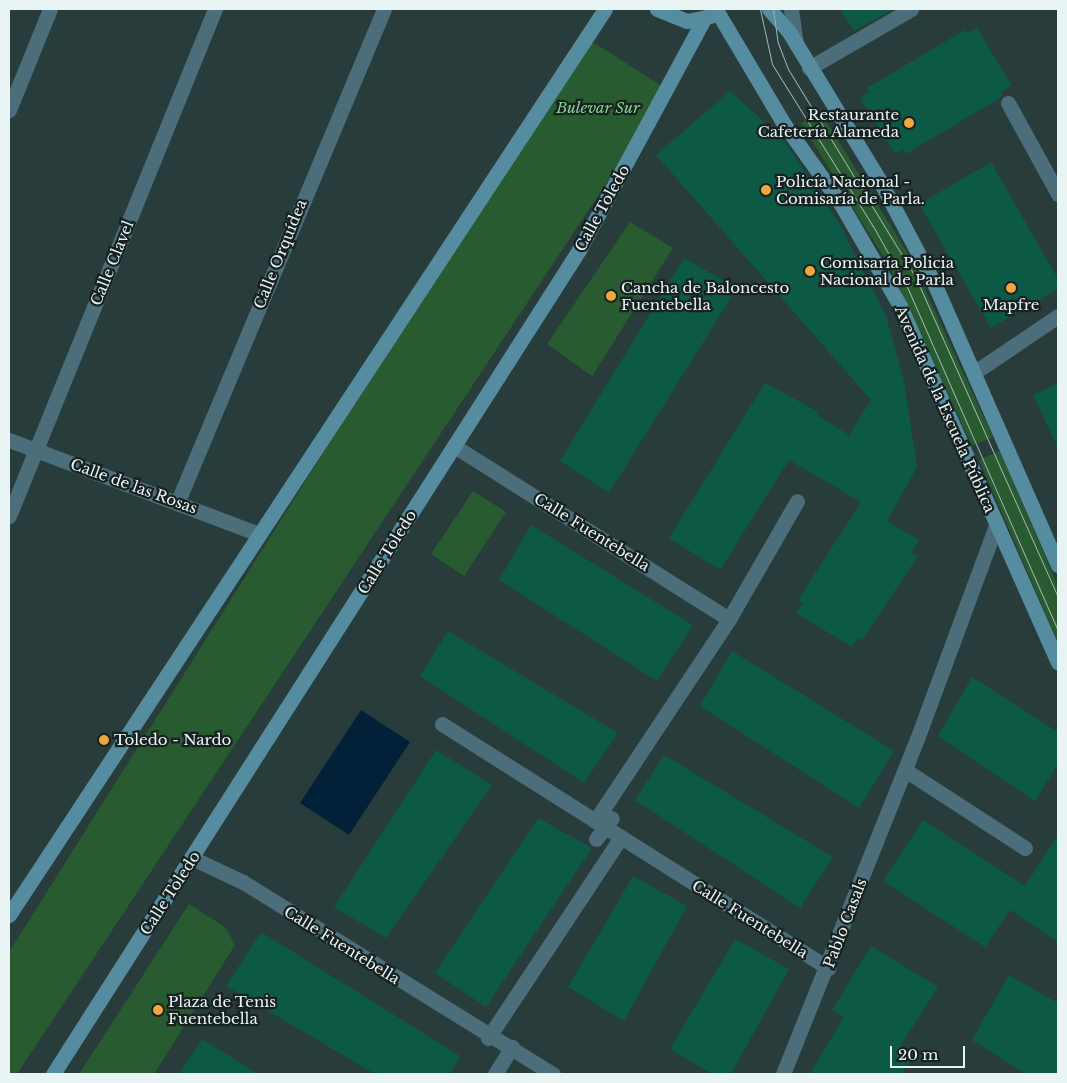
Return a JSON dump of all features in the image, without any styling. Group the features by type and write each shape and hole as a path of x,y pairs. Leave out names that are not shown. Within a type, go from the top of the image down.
{"street":[{"path":"9,110 50,9"},
{"name":"Calle Clavel","path":"9,516 215,9"},
{"name":"Calle Orquídea","path":"178,501 384,9"},
{"path":"9,915 605,9"},
{"path":"657,9 672,18 715,14"},
{"path":"769,9 796,44 881,183 975,372 1058,565"},
{"path":"791,9 796,44"},
{"path":"809,68 911,9"},
{"name":"Calle Toledo","path":"53,1074 579,250 715,14"},
{"name":"Avenida de la Escuela Pública","path":"715,14 784,124 839,201 900,306 1058,663"},
{"path":"1008,103 1058,194"},
{"path":"975,372 1058,316"},
{"name":"Calle de las Rosas","path":"9,440 178,501 259,534"},
{"name":"Calle Fuentebella","path":"454,446 729,619"},
{"path":"602,826 729,619 797,501"},
{"name":"Pablo Casals","path":"783,1074 828,968 997,523"},
{"name":"Calle Fuentebella","path":"442,724 828,968"},
{"path":"904,770 1026,848"},
{"path":"488,1038 621,837"},
{"name":"Calle Fuentebella","path":"192,858 243,882 488,1038 512,1047 553,1074"},
{"path":"495,1074 512,1047"}],"green space":[{"name":"Bulevar Sur","path":"585,37 668,90 17,1074 9,1074 9,952"},
{"path":"820,111 910,257 993,437 972,446 889,266 801,123"},
{"name":"Cancha de Baloncesto Fuentebella","path":"630,222 673,248 592,376 547,344"},
{"path":"1000,451 1058,586 1058,643 979,460"},
{"path":"473,491 506,512 464,576 431,554"},
{"name":"Plaza de Tenis Fuentebella","path":"189,904 225,927 235,945 154,1074 79,1074"}],"water":[{"path":"361,710 410,742 349,835 300,803"}],"building":[{"path":"840,9 893,9 854,31"},
{"path":"977,28 1012,86 1001,92 1003,96 906,154 903,149 895,154 860,98 870,92 867,88 965,30 967,33"},
{"path":"730,91 784,140 840,225 886,316 904,381 917,467 887,521 919,540 911,552 918,556 862,640 858,638 852,647 796,613 803,603 798,600 861,502 789,460 720,570 669,538 765,383 819,412 817,415 849,435 871,400 656,155"},
{"path":"991,162 1058,279 1058,289 991,328 919,204"},
{"path":"684,258 737,288 609,493 560,461"},
{"path":"1058,383 1058,448 1033,395"},
{"path":"531,525 693,625 657,681 499,580"},
{"path":"448,631 618,733 584,783 420,676"},
{"path":"732,651 894,751 859,808 700,706"},
{"path":"972,677 1058,732 1058,764 1035,801 938,736"},
{"path":"436,750 492,785 386,938 334,907"},
{"path":"664,755 833,857 800,908 635,800"},
{"path":"538,818 592,848 486,1007 435,973"},
{"path":"923,820 1025,886 1058,835 1058,942 1010,910 985,947 883,881"},
{"path":"633,876 687,906 624,1021 568,987"},
{"path":"261,932 460,1056 450,1074 375,1074 226,986"},
{"path":"735,939 789,969 731,1074 712,1074 670,1049"},
{"path":"871,946 938,987 896,1053 910,1061 902,1074 810,1074 844,1017 832,1010"},
{"path":"1009,975 1058,1003 1058,1074 1026,1074 972,1040"},
{"path":"202,1039 258,1074 179,1074"}],"tram line":[{"path":"760,9 772,64 873,226 908,289 1058,631"},
{"path":"773,9 778,43 788,69 915,276 1058,597"}],"place":[{"name":"Restaurante Cafetería Alameda","path":"909,123"},
{"name":"Policía Nacional - Comisaría de Parla.","path":"766,190"},
{"name":"Comisaría Policia Nacional de Parla","path":"810,271"},
{"name":"Mapfre","path":"1011,288"},
{"name":"Cancha de Baloncesto Fuentebella","path":"611,296"},
{"name":"Toledo - Nardo","path":"104,740"},
{"name":"Plaza de Tenis Fuentebella","path":"158,1010"}]}
